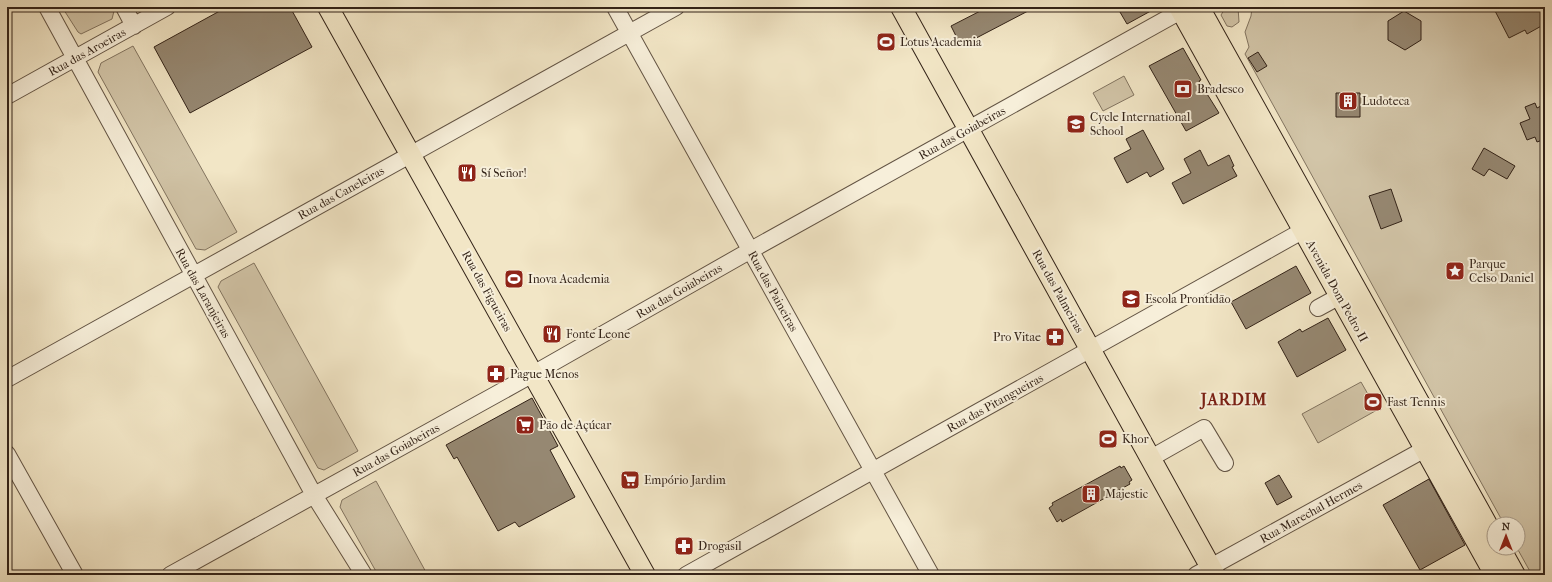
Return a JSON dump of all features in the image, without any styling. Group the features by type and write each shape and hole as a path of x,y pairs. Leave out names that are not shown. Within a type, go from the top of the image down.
{"main road":[{"name":"Rua das Figueiras","path":"328,7 645,575"},
{"name":"Rua das Palmeiras","path":"901,7 1151,458 1207,572"},
{"name":"Avenida Dom Pedro II","path":"1187,8 1304,230 1495,575"},
{"name":"Avenida Dom Pedro II","path":"1187,8 1486,523"},
{"path":"1504,556 1515,575"}],"street":[{"name":"Rua das Laranjeiras","path":"47,7 314,495 364,575"},
{"path":"124,7 134,26"},
{"name":"Rua das Aroeiras","path":"7,96 167,7"},
{"name":"Rua das Paineiras","path":"615,7 930,575"},
{"name":"Rua das Caneleiras","path":"7,379 676,7"},
{"name":"Rua das Goiabeiras","path":"170,575 533,374 751,250 1187,8"},
{"name":"Rua das Pitangueiras","path":"686,575 1304,230"},
{"path":"1318,308 1340,296"},
{"path":"1151,458 1204,428 1225,463"},
{"name":"Rua Marechal Hermes","path":"1207,572 1425,448"},
{"path":"7,454 75,575"}],"shaded area":[{"path":"62,7 112,7 114,11 112,19 81,34 78,32"},
{"path":"1226,7 1238,7 1239,22 1232,27 1227,26 1221,15"},
{"name":"Parque Celso Daniel","path":"1252,7 1545,7 1545,575 1532,575 1521,556 1526,556 1526,516 1500,516 1245,54 1249,47 1245,32 1251,16"},
{"path":"133,46 237,232 205,250 196,249 98,72 101,63"},
{"path":"1124,76 1134,95 1103,111 1093,93"},
{"path":"254,263 358,451 324,470 318,468 218,287 221,281"},
{"path":"1361,382 1377,410 1318,443 1302,414"},
{"path":"376,481 428,575 378,575 340,507 342,500"}],"building":[{"path":"227,7 290,7 312,47 190,113 154,47"},
{"path":"988,7 1026,7 1028,11 961,46 951,26"},
{"path":"1117,7 1158,7 1127,24"},
{"path":"1493,7 1545,7 1545,24 1527,34 1525,30 1509,38"},
{"path":"1404,11 1421,21 1421,40 1405,50 1388,40 1388,21"},
{"name":"Bradesco","path":"1183,48 1201,80 1199,81 1219,113 1186,131 1149,66"},
{"path":"1258,52 1267,66 1257,72 1248,58"},
{"name":"Ludoteca","path":"1336,93 1360,93 1360,117 1336,117"},
{"path":"1535,103 1537,108 1545,104 1545,139 1537,142 1535,137 1527,140 1520,123 1530,119 1525,107"},
{"path":"1143,130 1164,169 1150,177 1147,172 1127,183 1114,158 1131,149 1126,139"},
{"path":"1484,148 1515,166 1507,179 1489,169 1484,176 1472,169"},
{"path":"1200,150 1208,166 1229,155 1234,166 1232,167 1237,176 1183,204 1172,183 1191,173 1184,159"},
{"path":"1391,189 1402,221 1381,229 1369,196"},
{"path":"1296,266 1311,293 1246,329 1231,302"},
{"path":"1328,318 1346,350 1297,377 1278,342 1300,329 1302,332"},
{"path":"532,398 558,446 550,450 575,497 519,527 515,522 498,531 457,457 454,459 446,445"},
{"name":"Majestic","path":"1120,466 1121,468 1124,466 1132,480 1129,482 1130,484 1062,522 1061,519 1057,522 1049,508 1053,505 1052,503"},
{"path":"1279,475 1292,497 1277,505 1265,483"},
{"path":"1429,479 1465,545 1420,570 1383,505"}],"place":[{"name":"Lotus Academia","path":"886,42"},
{"name":"Bradesco","path":"1183,89"},
{"name":"Ludoteca","path":"1348,101"},
{"name":"Cycle International School","path":"1076,124"},
{"name":"Sí Señor!","path":"467,173"},
{"name":"Parque Celso Daniel","path":"1455,271"},
{"name":"Inova Academia","path":"514,279"},
{"name":"Escola Prontidão","path":"1131,299"},
{"name":"Fonte Leone","path":"552,334"},
{"name":"Pro Vitae","path":"1055,337"},
{"name":"Pague Menos","path":"496,374"},
{"name":"Fast Tennis","path":"1373,402"},
{"name":"Pão de Açúcar","path":"525,425"},
{"name":"Khor","path":"1108,439"},
{"name":"Empório Jardim","path":"630,480"},
{"name":"Majestic","path":"1091,494"},
{"name":"Drogasil","path":"684,546"}],"district":[{"name":"JARDIM","path":"1234,399"}]}
